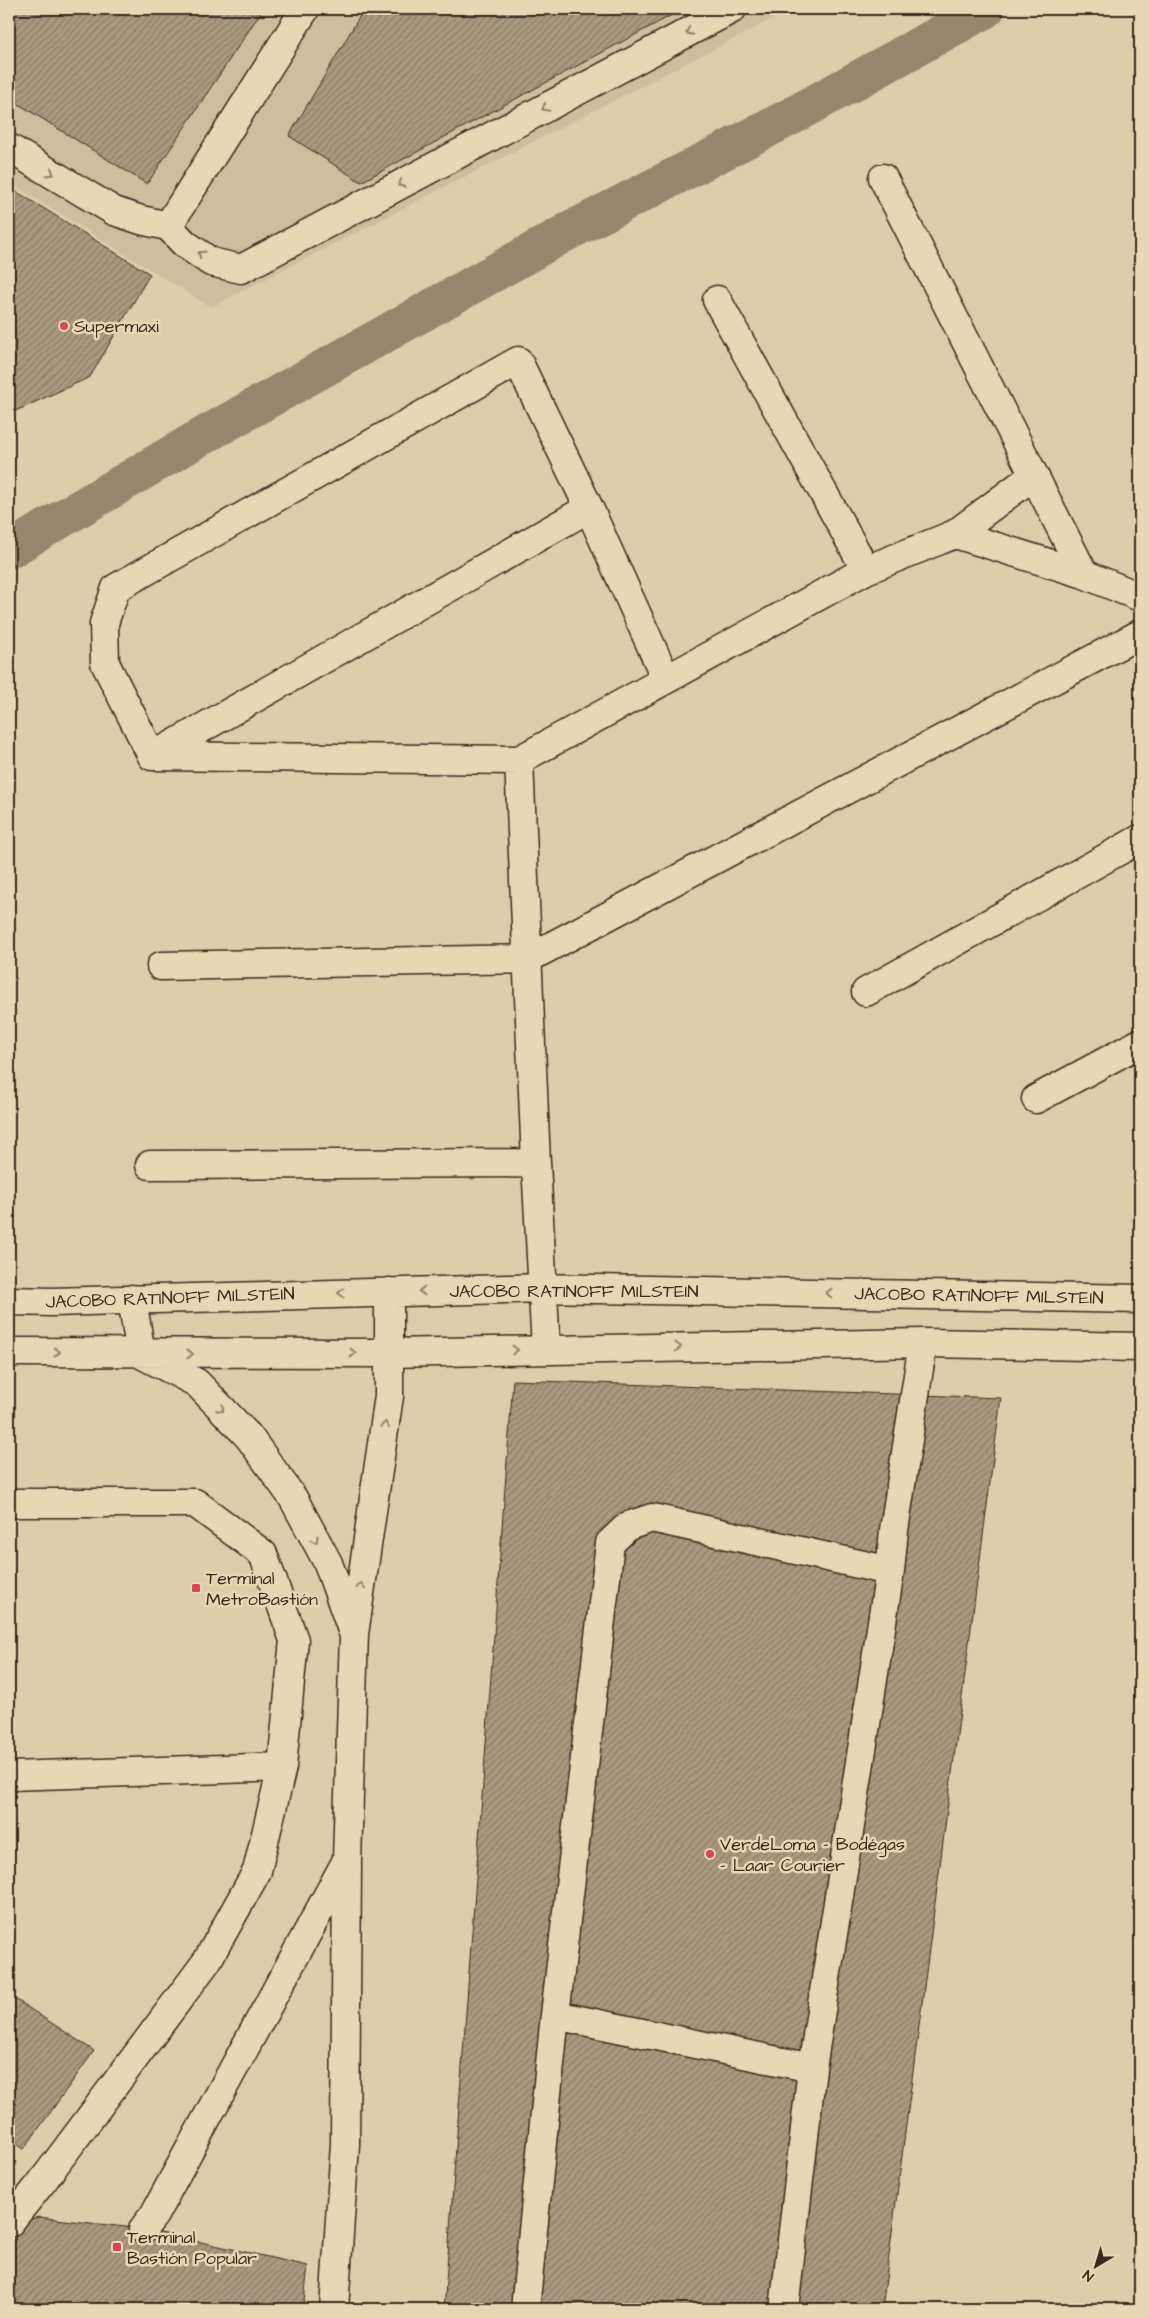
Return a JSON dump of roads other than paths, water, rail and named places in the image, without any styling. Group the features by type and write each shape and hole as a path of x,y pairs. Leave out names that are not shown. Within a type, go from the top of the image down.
{"street":[{"path":"168,226 305,9"},
{"path":"9,148 114,211 168,226 185,244 211,262 241,269 732,9"},
{"path":"883,178 1084,574"},
{"path":"717,300 866,570"},
{"path":"152,756 105,663 104,623 116,588 518,361 589,508 666,679"},
{"path":"152,756 519,760 866,570 955,534 1034,475"},
{"path":"152,756 589,508"},
{"path":"955,534 1084,574 1140,597"},
{"path":"161,966 527,959 1140,634"},
{"path":"519,760 546,1350"},
{"path":"866,992 1140,839"},
{"path":"1036,1099 1140,1043"},
{"path":"150,1165 536,1163"},
{"name":"JACOBO RATINOFF MILSTEIN","path":"9,1301 542,1288 1140,1299"},
{"path":"334,2309 345,2144 346,1860 354,1634 389,1396 389,1292"},
{"path":"132,1299 141,1354"},
{"path":"784,2309 812,2068 890,1571 894,1530 922,1343"},
{"path":"9,1352 141,1354 389,1353 922,1343 1140,1346"},
{"path":"141,1354 197,1383 249,1437 293,1498 328,1563 354,1634"},
{"path":"9,1502 195,1503 263,1554 294,1640 282,1767 257,1871 206,1961 42,2182 9,2223"},
{"path":"524,2309 555,2015 610,1543 628,1526 652,1518 890,1571"},
{"path":"9,1776 282,1767"},
{"path":"143,2229 154,2215 346,1860"},
{"path":"555,2015 812,2068"}],"waterway":[{"path":"9,550 194,441 567,232 790,117 986,9"}],"place":[{"name":"Supermaxi","path":"64,326"},
{"name":"Terminal MetroBastión","path":"196,1588"},
{"name":"VerdeLoma - Bodégas - Laar Courier","path":"710,1854"},
{"name":"Terminal Bastión Popular","path":"117,2247"}]}
